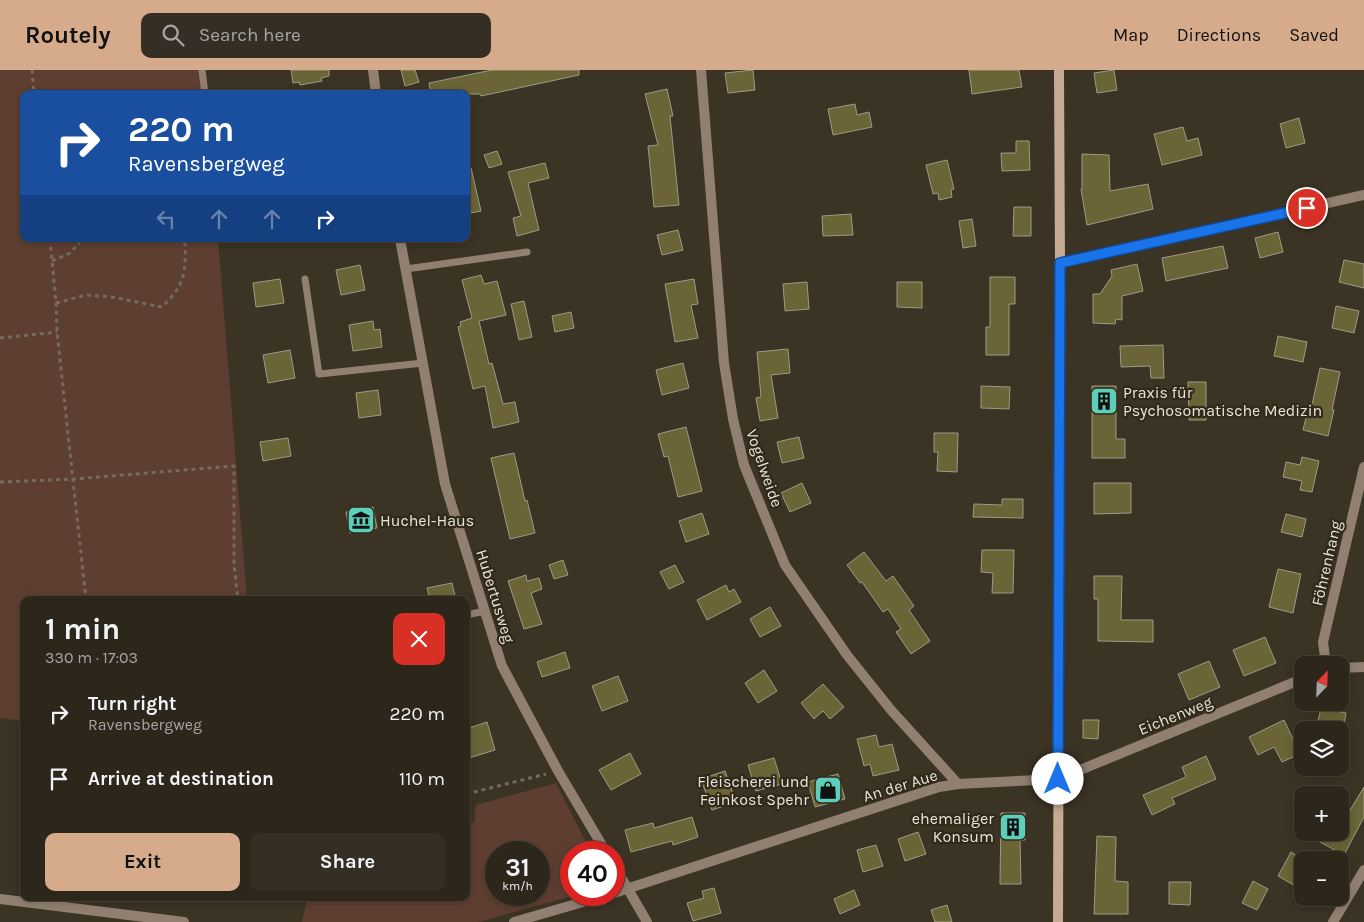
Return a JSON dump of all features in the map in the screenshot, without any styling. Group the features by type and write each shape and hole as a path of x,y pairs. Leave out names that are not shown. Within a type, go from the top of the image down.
{"street":[{"path":"373,70 376,90"},
{"name":"Vogelweide","path":"702,70 724,363 733,419 744,465 784,565 847,655 892,710 958,784"},
{"path":"1058,922 1059,70"},
{"path":"1060,263 1364,195"},
{"name":"Hubertusweg","path":"401,242 445,484 502,666 558,771 599,841"},
{"name":"Föhrenhang","path":"1325,656 1323,642 1364,467"},
{"path":"1349,668 1364,668"},
{"name":"Eichenweg","path":"1058,779 1294,681"},
{"name":"An der Aue","path":"625,890 939,787 958,784 1058,779"},
{"path":"1333,922 1364,870"},
{"path":"625,884 647,922"},
{"path":"0,899 132,919 184,922"},
{"path":"514,922 569,906"}],"lane":[{"path":"202,70 204,90"},
{"path":"406,269 527,252"},
{"path":"305,280 319,374 423,363"},
{"path":"470,613 485,611"}],"path":[{"path":"32,70 34,90"},
{"path":"50,242 56,304 56,332 74,479 86,596"},
{"path":"52,261 70,253 82,242"},
{"path":"56,304 86,295 112,297 162,307 176,294 182,279 186,260 184,242"},
{"path":"0,338 56,332"},
{"path":"0,482 74,479 234,466 234,564 238,596"},
{"path":"470,793 558,771"}],"shaded area":[{"path":"0,70 200,70 202,90 20,90 20,242 218,242 247,596 20,596 20,720 0,718"},
{"path":"556,783 585,841 560,841 560,899 550,902 550,841 485,841 485,906 536,906 478,922 302,922 306,901 470,901 470,824 474,822 476,805"}],"building":[{"path":"291,70 329,70 329,76 321,78 322,81 300,85 299,82 293,83"},
{"path":"401,70 415,70 419,82 405,86"},
{"path":"492,70 579,70 579,75 481,96 480,94 470,94 470,90 430,90 429,83"},
{"path":"753,70 755,90 728,93 725,73"},
{"path":"969,70 1019,70 1022,87 972,94"},
{"path":"1114,70 1117,90 1097,93 1094,73"},
{"path":"667,89 673,116 670,116 679,205 654,207 648,146 658,145 645,94"},
{"path":"855,104 857,115 869,112 872,127 833,135 828,109"},
{"path":"1299,118 1305,143 1286,148 1280,124"},
{"path":"1183,127 1187,141 1198,138 1202,155 1162,165 1154,134"},
{"path":"1016,141 1029,141 1030,170 1002,171 1001,153 1016,153"},
{"path":"497,151 502,164 489,168 484,155"},
{"path":"1082,154 1109,155 1110,191 1148,184 1153,209 1087,225 1081,189"},
{"path":"947,160 954,189 951,190 952,197 939,200 938,193 933,194 926,165"},
{"path":"545,163 549,178 528,183 539,230 517,236 513,218 521,216 508,172"},
{"path":"470,168 471,168 481,211 470,213"},
{"path":"1014,207 1031,207 1031,236 1013,236"},
{"path":"851,214 853,235 823,236 822,216"},
{"path":"972,219 976,246 963,248 959,221"},
{"path":"678,230 683,250 662,255 657,235"},
{"path":"1278,232 1283,252 1260,258 1255,238"},
{"path":"1223,246 1228,268 1166,281 1162,258"},
{"path":"1344,260 1364,264 1364,288 1339,282"},
{"path":"1137,264 1143,291 1122,296 1122,320 1116,319 1115,324 1093,323 1093,294 1100,294 1112,276 1111,270"},
{"path":"360,265 365,290 341,295 336,270"},
{"path":"481,275 484,284 497,281 506,315 479,321 489,364 492,363 503,404 515,402 519,422 493,428 485,386 473,389 458,327 461,326 460,322 472,318 462,280"},
{"path":"990,277 1015,277 1015,304 1009,304 1009,355 986,355 986,327 990,327"},
{"path":"280,279 284,303 256,307 253,283"},
{"path":"694,279 698,304 691,305 698,338 675,342 665,284"},
{"path":"807,282 809,309 785,311 783,284"},
{"path":"897,282 922,282 922,308 897,307"},
{"path":"524,301 532,337 519,340 511,304"},
{"path":"1336,306 1359,311 1354,333 1332,328"},
{"path":"571,312 574,328 555,332 552,316"},
{"path":"373,321 374,330 380,329 382,347 353,351 349,325"},
{"path":"1278,336 1307,342 1303,362 1274,356"},
{"path":"1163,345 1164,378 1151,378 1150,366 1121,367 1120,346"},
{"path":"788,349 790,373 771,375 778,418 760,421 756,398 761,397 757,352"},
{"path":"290,350 295,378 268,383 263,355"},
{"path":"683,363 689,388 662,395 656,370"},
{"path":"1320,368 1340,372 1328,436 1303,430 1309,405 1312,405"},
{"path":"1188,382 1206,382 1206,420 1189,420"},
{"path":"981,386 1010,387 1009,409 981,408"},
{"path":"1092,386 1116,386 1116,439 1125,439 1125,458 1092,458"},
{"path":"378,390 381,415 359,418 356,393"},
{"path":"686,427 702,491 678,497 668,456 664,457 658,434"},
{"path":"934,433 958,433 957,472 937,471 938,452 934,452"},
{"path":"799,437 804,458 782,463 777,442"},
{"path":"288,438 291,456 263,461 260,442"},
{"path":"514,453 525,501 527,500 535,533 510,539 491,458"},
{"path":"1302,457 1319,461 1312,492 1300,490 1302,481 1283,477 1286,462 1300,465"},
{"path":"802,483 811,503 790,512 781,493"},
{"path":"1094,483 1131,483 1131,513 1094,514"},
{"path":"1002,499 1023,499 1023,518 973,517 974,504 1002,505"},
{"name":"Huchel-Haus","path":"373,507 377,528 350,533 346,512"},
{"path":"702,513 709,534 686,542 679,521"},
{"path":"1286,514 1306,519 1302,537 1281,532"},
{"path":"982,550 1014,550 1013,593 992,593 993,573 981,572"},
{"path":"864,552 886,581 893,576 914,606 909,610 930,641 911,654 896,632 901,629 888,609 883,612 862,582 860,583 847,565"},
{"path":"563,560 568,575 554,579 549,565"},
{"path":"675,565 684,582 669,589 660,572"},
{"path":"1278,569 1301,574 1293,613 1269,607"},
{"path":"526,575 527,581 539,578 542,589 531,593 542,624 524,629 508,581"},
{"path":"1094,576 1122,576 1121,620 1153,620 1153,642 1098,641 1098,599 1094,599"},
{"path":"452,583 455,596 429,596 427,588"},
{"path":"726,585 729,592 734,589 741,602 707,620 697,600"},
{"path":"770,607 781,626 760,637 750,619"},
{"path":"1265,637 1276,663 1244,676 1233,650"},
{"path":"565,652 570,668 542,677 537,662"},
{"path":"1209,661 1220,687 1189,700 1178,674"},
{"path":"764,670 777,691 758,703 745,683"},
{"path":"618,676 628,701 602,711 592,686"},
{"path":"823,684 844,707 830,719 823,711 814,719 801,703"},
{"path":"1320,711 1346,713 1345,721 1318,721"},
{"path":"1083,720 1099,720 1098,739 1083,738"},
{"path":"1284,720 1294,741 1294,757 1282,762 1274,747 1258,755 1249,737"},
{"path":"487,722 495,750 470,758 470,728"},
{"path":"876,735 879,747 892,744 899,770 873,776 870,764 864,766 857,739"},
{"path":"630,753 641,774 611,790 599,770"},
{"path":"1206,756 1216,779 1172,798 1175,804 1152,815 1143,795 1186,777 1182,767"},
{"path":"774,758 782,784 756,791 748,765"},
{"path":"725,771 736,802 712,810 701,779"},
{"path":"838,774 845,799 815,807 808,782"},
{"path":"1364,787 1364,817 1346,851 1337,851 1320,842 1349,841 1349,812"},
{"path":"1001,813 1025,813 1025,840 1020,840 1021,884 1000,884"},
{"path":"692,817 698,837 673,845 672,841 631,852 625,830 653,823 654,828"},
{"path":"918,832 926,854 905,861 898,839"},
{"path":"1097,836 1116,837 1115,881 1128,882 1128,914 1094,914"},
{"path":"876,845 883,866 863,872 857,850"},
{"path":"1291,852 1294,854 1294,885 1278,876"},
{"path":"1253,881 1268,889 1257,910 1242,903"},
{"path":"1169,882 1191,882 1190,905 1169,904"},
{"path":"714,888 721,913 693,921 687,903 704,898 702,891"},
{"path":"854,890 860,905 840,914 834,899"},
{"path":"947,905 952,922 935,922 931,910"}],"place":[{"name":"Praxis für Psychosomatische Medizin","path":"1104,401"},
{"name":"Huchel-Haus","path":"361,520"},
{"name":"Fleischerei und Feinkost Spehr","path":"828,790"},
{"name":"ehemaliger Konsum","path":"1013,827"}],"route":[{"path":"1058,779 1060,263 1307,208"}]}
